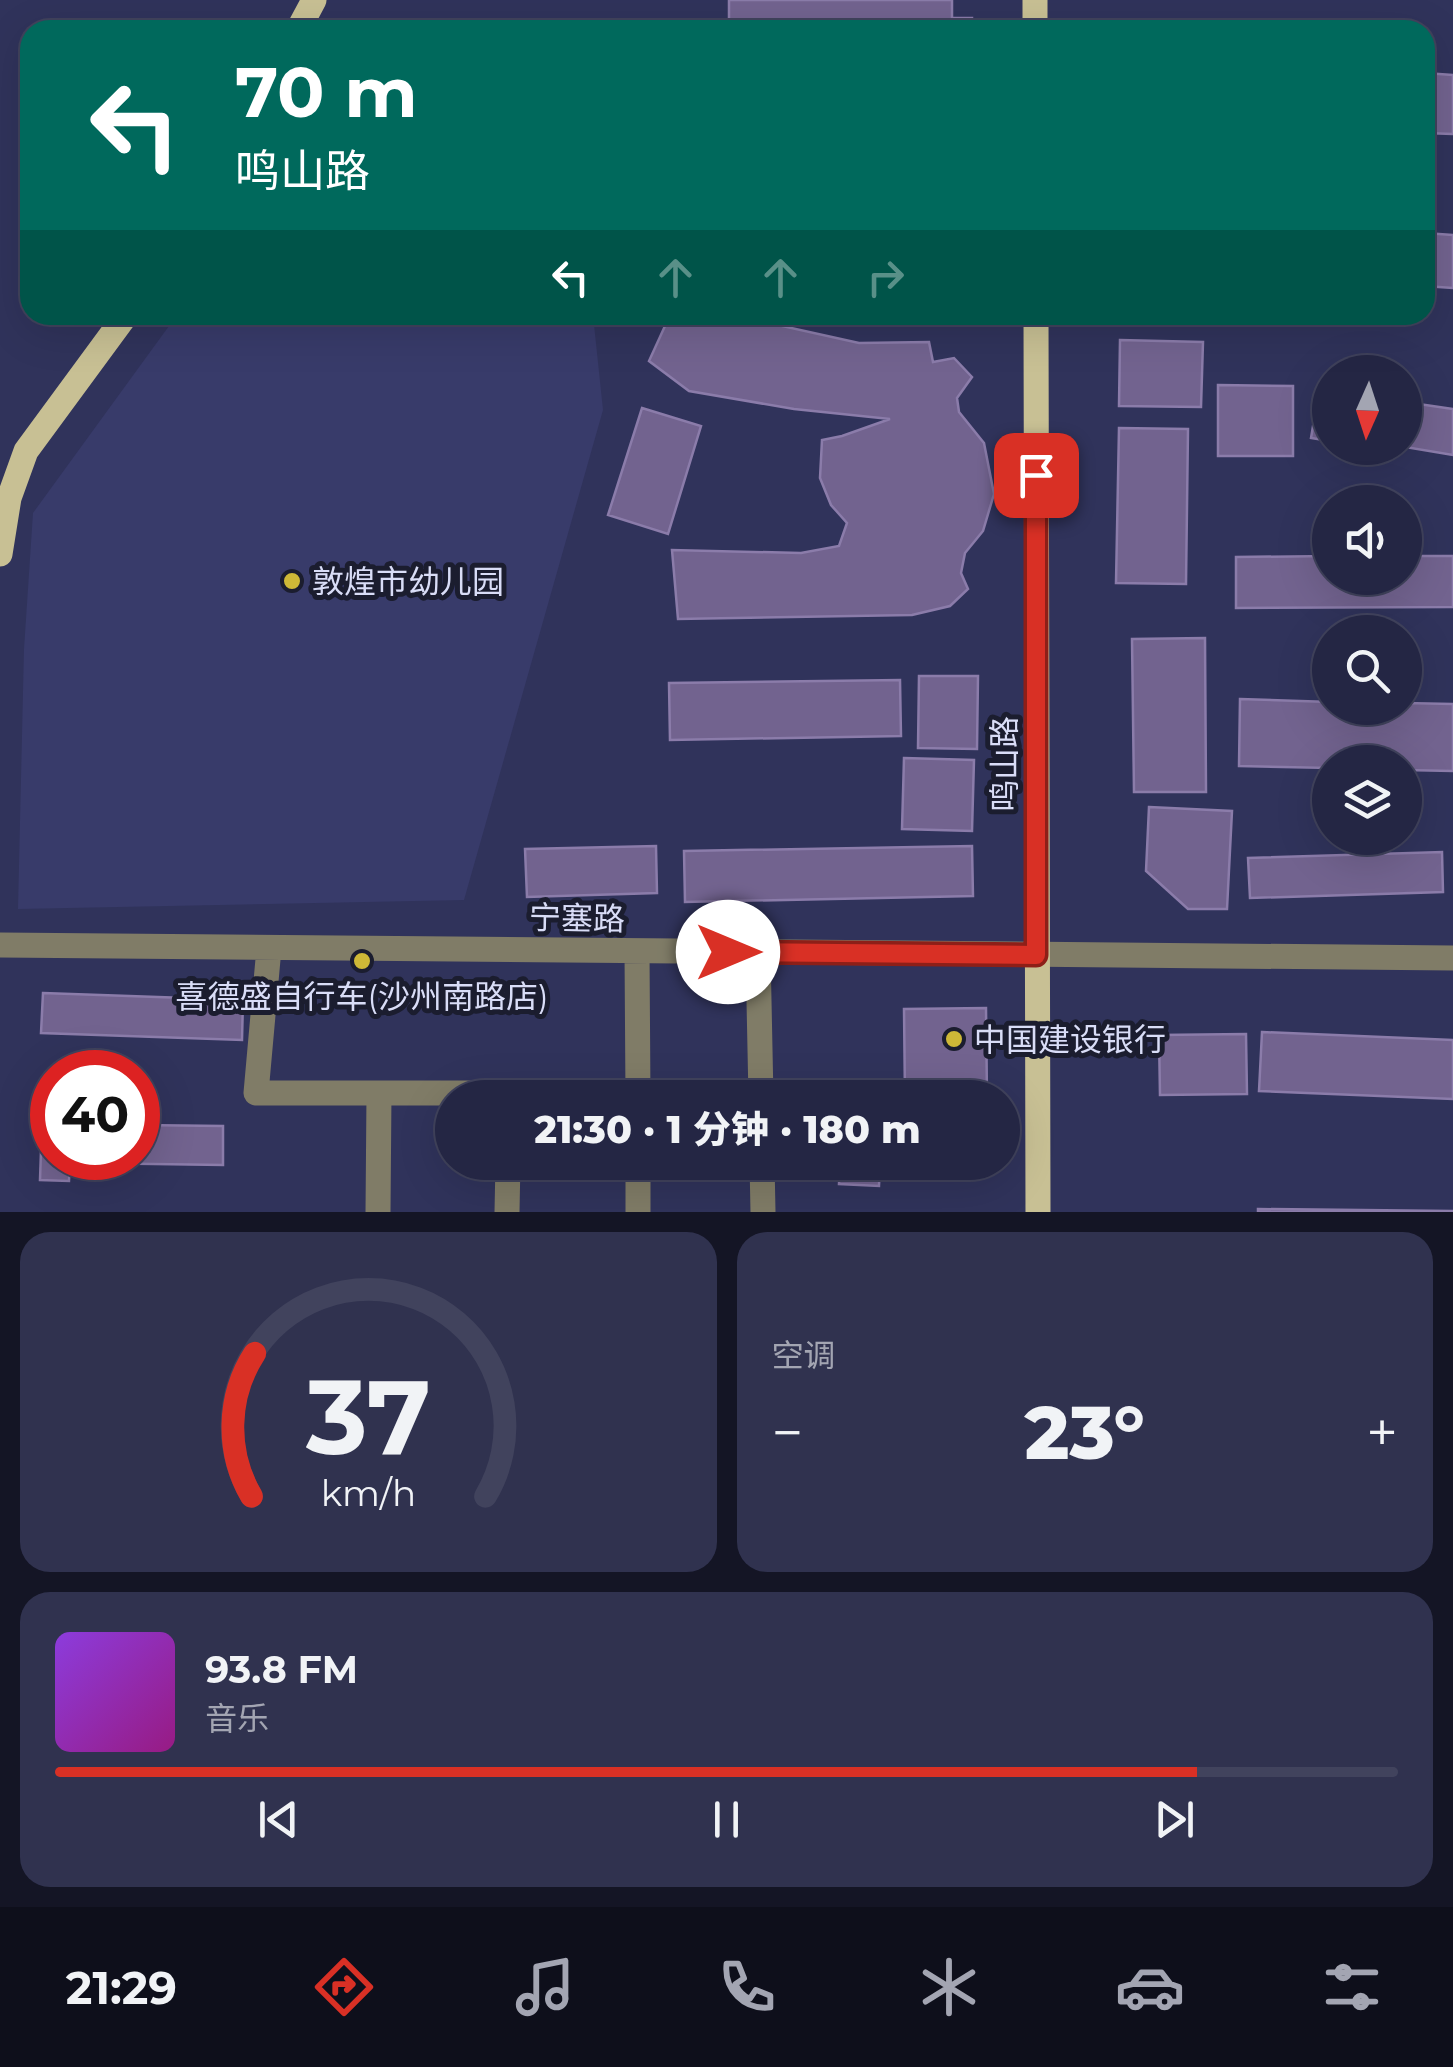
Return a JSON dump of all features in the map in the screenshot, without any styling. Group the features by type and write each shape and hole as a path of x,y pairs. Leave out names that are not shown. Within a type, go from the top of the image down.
{"main road":[{"path":"0,554 8,498 26,451 119,325"},
{"name":"鸣山路","path":"1036,325 1038,1212"}],"street":[{"name":"宁塞路","path":"0,945 1453,958"},
{"path":"268,948 256,1093 435,1093"},
{"path":"637,951 638,1080"},
{"path":"758,952 761,1080"},
{"path":"378,1093 378,1212"},
{"path":"508,1180 508,1212"},
{"path":"638,1180 638,1212"},
{"path":"762,1180 763,1212"}],"shaded area":[{"name":"敦煌市幼儿园","path":"170,325 594,325 603,410 464,900 18,909 24,649 33,513"}],"building":[{"path":"729,0 952,0 952,18 972,18 972,20 729,20"},
{"path":"1435,74 1453,75 1453,134 1435,133"},
{"path":"1435,234 1453,235 1453,288 1435,287"},
{"path":"665,325 778,325 859,343 929,342 933,362 954,358 972,377 957,398 959,412 984,443 994,494 983,531 965,553 961,573 968,589 950,606 912,615 678,619 672,550 801,553 839,546 847,523 831,505 820,478 822,440 890,419 794,409 689,391 649,361"},
{"path":"1120,340 1203,342 1201,407 1119,406"},
{"path":"1218,385 1293,386 1293,456 1218,456"},
{"path":"1422,404 1453,409 1453,455 1422,450"},
{"path":"642,408 701,426 668,534 608,515"},
{"path":"1119,428 1188,429 1186,584 1116,583"},
{"path":"1312,556 1312,595 1422,595 1422,556 1453,556 1453,607 1236,608 1236,557"},
{"path":"1205,638 1206,792 1134,792 1132,639"},
{"path":"919,676 978,676 977,749 918,748"},
{"path":"900,680 901,736 670,740 669,683"},
{"path":"1240,699 1312,701 1312,725 1422,725 1422,703 1453,704 1453,771 1422,770 1422,745 1312,745 1312,768 1239,766"},
{"path":"904,758 974,760 972,831 902,829"},
{"path":"1149,807 1232,811 1227,909 1188,909 1146,871"},
{"path":"656,846 657,893 527,897 525,849"},
{"path":"972,846 973,896 685,902 684,851"},
{"path":"1442,852 1443,892 1250,898 1248,858"},
{"path":"43,993 243,1000 242,1040 41,1033"},
{"path":"986,1008 987,1080 905,1080 904,1009"},
{"path":"1262,1032 1453,1040 1453,1099 1259,1091"},
{"path":"1246,1034 1247,1094 1160,1095 1159,1035"},
{"path":"160,1125 223,1126 223,1165 160,1164"},
{"path":"839,1180 879,1180 879,1186 839,1184"},
{"path":"1453,1211 1453,1212 1258,1212"}],"place":[{"name":"敦煌市幼儿园","path":"292,581"},
{"name":"喜德盛自行车(沙州南路店)","path":"362,961"},
{"name":"中国建设银行","path":"954,1039"}],"route":[{"path":"728,952 1036,955 1036,475"}]}
